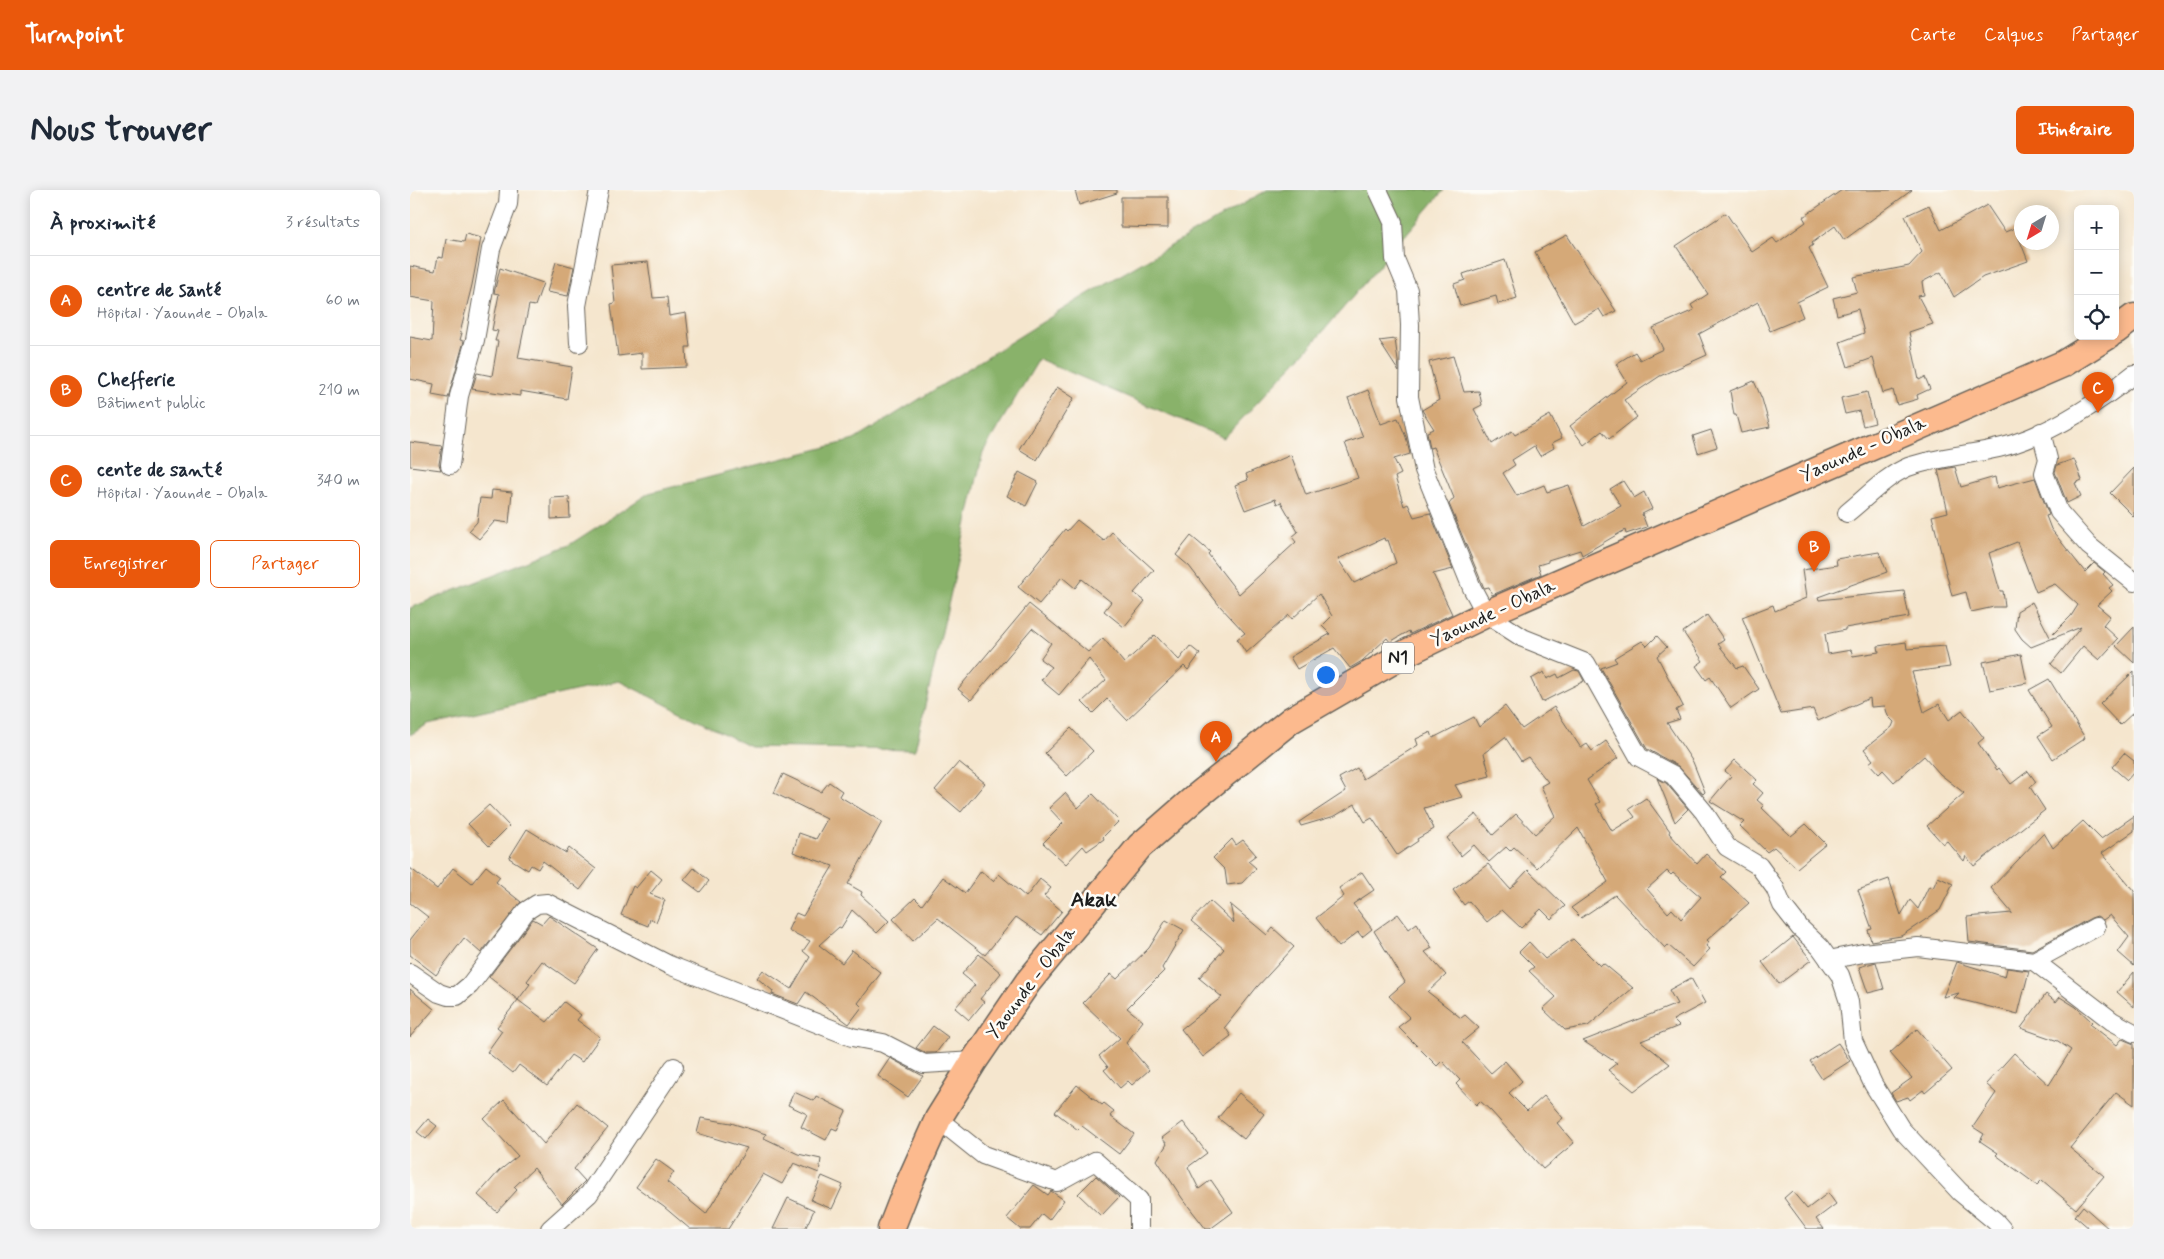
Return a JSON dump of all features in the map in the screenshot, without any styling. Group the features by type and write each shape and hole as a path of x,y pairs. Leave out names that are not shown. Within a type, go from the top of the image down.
{"highway":[{"path":"2119,328 2134,317"},
{"name":"Yaounde - Obala","path":"891,1229 907,1188 938,1120 974,1061 1028,982 1140,846 1196,796 1291,720 1408,652 1486,614 2063,364 2102,340"}],"street":[{"path":"450,465 459,396 475,340 491,249 508,204 509,190"},
{"path":"579,343 577,306 599,190"},
{"path":"1378,190 1393,222 1395,259 1408,290 1410,325 1409,397 1424,470 1472,588 1486,614 1523,638 1586,663 1640,757 1673,775 1704,812 1727,847 1759,866 1775,888 1782,905 1840,975 1849,1002 1853,1041 1873,1084 1901,1129 1960,1192 2002,1229"},
{"path":"1848,513 1881,485 1907,468 2014,444 2041,432 2111,393 2134,374"},
{"path":"2041,432 2048,459 2044,473 2059,512 2089,546 2134,582"},
{"path":"410,973 439,993 457,996 470,984 526,911 537,904 547,903 669,965 852,1037 883,1043 924,1064 974,1061"},
{"path":"2034,961 2096,927"},
{"path":"1829,960 1863,953 1918,947 2034,961 2106,1016 2134,1033"},
{"path":"550,1229 589,1194 674,1068"},
{"path":"938,1120 983,1155 1057,1182 1095,1161 1139,1200 1139,1229"}],"green space":[{"path":"1267,190 1444,190 1315,341 1224,438 1039,359 983,452 915,750 750,747 619,681 428,724 410,735 410,608 569,545 649,493 854,440 1081,298"}],"building":[{"path":"1075,190 1117,190 1117,193 1079,205"},
{"path":"1842,190 1912,190 1844,240 1835,226 1812,243 1813,245 1809,248 1828,287 1797,302 1803,317 1770,331 1758,302 1699,334 1707,355 1660,376 1624,400 1637,417 1609,439 1602,431 1584,445 1570,426 1627,382 1616,364 1635,352 1640,360 1663,349 1653,328 1694,310 1691,305 1708,294 1676,246 1726,213 1752,252 1773,238 1777,243 1806,222 1803,217"},
{"path":"1121,197 1168,197 1168,228 1121,227"},
{"path":"1929,205 1941,230 1987,205 2005,232 2014,228 2014,250 2024,250 2028,261 1983,277 1954,297 1941,272 1922,282 1924,295 1918,296 1933,324 1909,332 1919,380 1925,377 1930,389 1917,395 1918,399 1897,405 1893,390 1883,393 1873,358 1848,367 1840,342 1864,333 1858,309 1837,315 1833,298 1857,292 1853,277 1909,266 1922,252 1905,216"},
{"path":"466,234 481,238 460,333 462,333 460,340 464,341 448,398 432,395 434,384 410,379 410,337 432,341 434,301 410,297 410,266 435,271 438,257 443,258 446,239 464,242"},
{"path":"1567,235 1616,311 1604,317 1599,309 1574,323 1535,252"},
{"path":"1505,260 1517,298 1498,304 1496,296 1460,306 1454,284 1465,280 1463,274"},
{"path":"556,262 574,267 568,296 547,292"},
{"path":"648,262 653,298 667,297 669,316 686,313 690,347 686,347 687,367 642,369 642,353 618,356 611,304 615,303 611,265"},
{"path":"500,268 543,283 535,306 529,305 518,358 572,367 567,399 520,391 520,396 472,389 477,373 492,376 498,341 495,341 498,331 492,330 499,294 494,293"},
{"path":"1395,339 1399,369 1399,372 1379,341"},
{"path":"1453,356 1464,392 1479,391 1482,405 1474,409 1492,444 1512,431 1515,435 1550,415 1562,438 1552,443 1554,448 1540,456 1534,446 1512,460 1515,465 1503,473 1517,496 1544,485 1547,492 1569,485 1584,526 1621,506 1610,489 1623,481 1634,498 1644,492 1652,509 1642,514 1647,527 1626,534 1625,530 1582,555 1580,550 1548,560 1548,562 1538,565 1541,574 1492,595 1489,587 1484,588 1449,504 1454,498 1433,447 1430,448 1427,432 1434,429 1422,410 1439,400 1429,362"},
{"path":"1754,381 1762,399 1770,427 1741,433 1736,415 1734,415 1730,391"},
{"path":"1057,387 1074,398 1037,460 1019,449"},
{"path":"1368,390 1381,424 1398,418 1406,437 1410,454 1394,459 1401,474 1395,477 1404,506 1408,504 1414,517 1430,513 1453,569 1433,574 1452,614 1410,634 1409,631 1390,642 1387,638 1362,661 1350,668 1334,648 1297,669 1290,657 1330,634 1322,626 1332,616 1319,594 1292,619 1289,615 1246,653 1237,639 1245,633 1219,605 1189,566 1176,555 1191,536 1210,552 1208,554 1239,594 1296,542 1292,537 1298,532 1281,502 1277,504 1275,499 1245,510 1235,485 1248,480 1246,474 1291,455 1306,495 1358,478 1345,443 1363,437 1348,398","holes":["1384,538 1385,541 1388,540 1396,563 1354,583 1338,559"]},
{"path":"1867,392 1875,423 1863,426 1859,411 1845,414 1841,398"},
{"path":"1711,430 1717,447 1698,453 1693,436"},
{"path":"410,442 442,446 439,464 441,470 410,466"},
{"path":"2074,459 2082,480 2075,483 2081,496 2067,503 2055,472 2057,465"},
{"path":"1955,467 1961,487 1995,477 1997,488 2035,478 2049,515 2046,516 2051,529 2085,572 2094,563 2105,572 2103,574 2113,585 2109,588 2112,591 2097,605 2110,616 2103,625 2118,639 2099,660 2083,646 2061,673 2051,664 2081,627 2031,647 2015,629 2017,611 2032,602 2050,637 2071,616 2078,605 2055,584 2036,592 2017,542 1989,553 2000,591 2003,591 2005,607 1994,607 1971,612 1966,592 1952,596 1932,516 1948,512 1938,470"},
{"path":"2134,468 2134,517 2110,493"},
{"path":"1019,472 1038,482 1026,506 1007,496"},
{"path":"492,490 512,492 509,523 495,521 479,539 469,531 477,522 480,498 491,499"},
{"path":"569,497 570,518 551,519 551,498"},
{"path":"1077,520 1104,541 1112,532 1154,570 1134,593 1145,601 1124,627 1104,611 1111,602 1082,579 1075,588 1062,577 1039,604 1018,587 1065,529 1067,531"},
{"path":"1879,552 1887,572 1818,597 1819,600 1904,591 1909,617 1845,628 1845,630 1825,634 1828,654 1851,650 1853,656 1879,652 1878,646 1906,642 1907,649 1945,646 1950,667 1912,672 1924,712 1939,704 1949,720 1962,710 1984,738 1978,743 1997,770 1999,768 2011,784 2028,771 2036,782 2030,787 2045,810 1974,866 1966,856 1964,861 1947,841 1943,844 1927,826 1964,793 1940,774 1924,756 1894,782 1883,770 1879,774 1869,763 1873,760 1864,749 1892,727 1894,722 1888,716 1885,706 1871,707 1870,698 1818,721 1813,709 1781,714 1742,617 1773,605 1775,611 1806,598 1802,570 1837,565 1836,559"},
{"path":"1029,604 1088,652 1103,638 1124,663 1155,635 1179,660 1190,646 1200,654 1188,670 1184,666 1127,720 1107,699 1093,713 1082,702 1106,680 1089,659 1059,695 1041,680 1051,667 1040,659 1051,643 1032,628 971,700 958,689"},
{"path":"1707,615 1724,640 1718,644 1737,668 1743,666 1759,689 1731,708 1710,677 1706,680 1696,666 1703,661 1683,632"},
{"path":"2134,627 2134,663 2116,646"},
{"path":"1657,636 1667,647 1657,656 1683,706 1676,710 1680,719 1667,723 1693,762 1705,792 1703,794 1678,766 1647,749 1601,668 1617,662 1614,658 1642,641 1647,646"},
{"path":"2021,654 2027,683 1990,690 1983,662"},
{"path":"1574,670 1579,671 1584,681 1542,702 1531,679 1544,672 1547,679 1557,674 1559,678"},
{"path":"2134,671 2134,712 2120,725 2100,704"},
{"path":"2049,679 2085,738 2053,759 2038,736 2052,727 2029,690"},
{"path":"1505,706 1522,729 1554,707 1581,748 1587,744 1592,751 1606,741 1618,758 1587,780 1600,802 1596,804 1612,831 1635,817 1629,809 1646,798 1670,831 1669,833 1697,864 1706,854 1726,872 1721,877 1749,903 1707,940 1709,942 1706,946 1710,949 1693,967 1668,945 1665,948 1615,895 1581,918 1571,908 1608,882 1578,828 1537,868 1514,847 1510,851 1506,847 1489,862 1474,845 1461,856 1447,838 1476,814 1493,835 1516,814 1535,834 1555,816 1541,786 1548,782 1528,757 1521,761 1505,737 1484,753 1490,776 1455,785 1462,797 1424,808 1434,829 1417,839 1418,841 1397,855 1372,818 1365,822 1355,804 1335,816 1301,826 1299,822 1346,791 1339,778 1357,768 1363,779 1418,745 1416,739 1431,732 1433,738 1474,717 1479,727","holes":["1667,871 1671,875 1673,873 1701,897 1681,919 1672,909 1668,913 1647,889"]},
{"path":"1071,728 1093,751 1067,776 1045,753"},
{"path":"2124,753 2134,761 2134,772 2127,780 2112,767"},
{"path":"1735,760 1757,780 1753,784 1763,793 1757,800 1764,806 1762,808 1791,836 1806,824 1826,844 1797,868 1774,847 1767,852 1740,826 1744,822 1710,801 1731,776 1725,771"},
{"path":"959,762 985,783 961,812 935,790"},
{"path":"783,774 821,792 829,782 842,791 839,796 882,822 848,884 862,892 861,895 889,921 877,933 852,910 841,928 839,927 819,945 842,963 852,950 881,973 858,1003 862,1007 849,1024 806,992 798,1004 772,994 773,991 757,978 763,970 791,989 810,957 803,951 810,941 788,930 796,913 803,916 833,866 793,852 799,833 816,839 827,819 774,793"},
{"path":"1657,778 1666,783 1688,809 1675,822"},
{"path":"1065,793 1078,808 1093,794 1119,821 1103,837 1104,839 1087,851 1083,846 1066,864 1043,843 1063,823 1049,808"},
{"path":"489,805 509,826 489,846 468,824"},
{"path":"2134,816 2134,831 2102,853 2134,891 2134,966 2118,952 2129,937 2110,915 2103,920 2097,916 2091,918 2032,950 1969,942 1967,917 2012,913 1991,888 2044,833 2053,848 2083,821 2101,839"},
{"path":"527,829 566,853 569,848 596,869 580,890 543,861 538,869 531,865 528,870 509,858"},
{"path":"1232,839 1236,845 1243,840 1256,855 1248,861 1256,868 1242,883 1227,885 1225,870 1213,858"},
{"path":"1488,864 1510,889 1528,870 1565,906 1551,919 1541,909 1521,928 1502,910 1487,922 1469,901 1464,905 1453,890"},
{"path":"486,866 500,877 496,882 521,902 481,953 464,938 436,975 410,955 410,940 428,917 410,903 410,868 437,889 453,868 472,883"},
{"path":"694,868 709,881 700,892 684,880"},
{"path":"651,870 662,879 650,894 665,900 656,922 650,919 648,926 621,915 633,886 636,888"},
{"path":"981,871 993,881 999,874 1026,897 1040,879 1051,888 1044,896 1062,911 1042,935 1016,917 985,955 938,918 913,941 893,919 915,898 922,905 943,877 965,893"},
{"path":"1362,872 1374,890 1353,904 1372,929 1362,937 1358,932 1339,947 1316,918 1344,896 1339,888"},
{"path":"1938,877 1953,884 1940,910 1901,936 1871,941 1868,930 1872,929 1858,890 1889,879 1901,915 1910,900 1918,909 1929,886 1933,888"},
{"path":"1210,901 1234,923 1230,904 1267,935 1273,928 1294,947 1257,987 1225,1027 1231,1036 1203,1057 1181,1029 1222,997 1199,978 1224,949 1191,921"},
{"path":"1398,914 1409,929 1417,923 1432,948 1425,952 1446,975 1428,992 1461,1018 1465,1015 1479,1028 1462,1042 1491,1073 1505,1061 1522,1081 1509,1093 1527,1111 1544,1096 1563,1118 1557,1123 1574,1143 1543,1169 1491,1111 1480,1101 1476,1105 1456,1084 1460,1080 1442,1061 1437,1066 1398,1027 1410,1018 1389,996 1405,982 1374,931"},
{"path":"549,916 598,949 574,983 542,961 527,981 530,984 518,1000 489,977 533,919 542,924"},
{"path":"1166,920 1184,930 1162,968 1164,971 1127,1008 1143,1021 1126,1043 1149,1070 1132,1085 1128,1081 1120,1088 1104,1070 1108,1067 1099,1056 1120,1038 1083,1003 1111,974 1117,979 1149,948"},
{"path":"1793,937 1811,960 1779,984 1762,962"},
{"path":"1573,939 1600,966 1603,963 1633,988 1588,1026 1565,1030 1543,1009 1556,997 1529,971 1534,967 1519,952 1529,942 1545,959"},
{"path":"979,954 1001,973 980,999 984,1002 969,1020 955,1008 975,985 962,974"},
{"path":"1876,962 1884,989 1868,993 1859,967"},
{"path":"1957,962 2005,977 2007,968 2029,971 2018,1014 1954,998 1959,993 1943,997"},
{"path":"2134,972 2134,1007 2117,992"},
{"path":"1691,978 1705,1003 1673,1020 1679,1026 1641,1041 1670,1064 1634,1091 1608,1070 1617,1063 1583,1041 1677,1004 1669,990"},
{"path":"410,989 434,1009 410,1037"},
{"path":"2046,994 2056,1002 2060,997 2076,1007 2092,1022 2090,1024 2117,1045 2122,1039 2134,1044 2134,1105 2116,1092 2070,1148 2104,1176 2076,1209 2042,1180 2037,1185 1996,1155 1998,1153 1980,1141 1984,1134 1973,1127 1996,1093 1986,1084 2014,1053 2049,1085 2071,1050 2058,1041 2021,1028"},
{"path":"518,1000 547,1022 564,1002 581,1015 577,1020 600,1037 582,1062 571,1055 547,1086 519,1065 513,1073 487,1052 502,1031 497,1027"},
{"path":"933,1026 948,1037 936,1053 926,1053 916,1048"},
{"path":"1917,1029 1952,1070 1925,1093 1923,1090 1910,1100 1908,1097 1896,1101 1891,1093 1912,1078 1890,1053"},
{"path":"1838,1043 1850,1061 1822,1079 1810,1061"},
{"path":"890,1058 923,1076 908,1097 878,1076"},
{"path":"1077,1085 1102,1105 1104,1103 1114,1111 1110,1116 1134,1134 1119,1154 1082,1126 1078,1130 1055,1112"},
{"path":"794,1092 814,1101 816,1096 846,1111 837,1130 832,1128 826,1140 801,1127 807,1114 788,1105"},
{"path":"1239,1093 1264,1114 1244,1139 1218,1118"},
{"path":"504,1100 544,1144 577,1103 608,1128 574,1169 585,1181 562,1204 534,1168 514,1187 517,1190 497,1212 478,1195 499,1171 518,1156 484,1119"},
{"path":"701,1118 731,1123 766,1134 764,1138 798,1154 821,1159 819,1173 794,1163 782,1184 763,1174 728,1229 690,1229 636,1187 656,1159 674,1172 667,1182 706,1214 747,1148 697,1133"},
{"path":"428,1119 437,1126 426,1139 417,1132"},
{"path":"1183,1122 1207,1153 1188,1167 1199,1189 1211,1180 1233,1212 1210,1229 1206,1229 1182,1198 1157,1160 1167,1144 1162,1138"},
{"path":"822,1176 843,1185 832,1209 811,1200"},
{"path":"1096,1176 1119,1197 1101,1216 1078,1194"},
{"path":"1034,1185 1048,1195 1051,1191 1064,1200 1049,1220 1042,1214 1030,1229 1020,1229 1007,1218"},
{"path":"1792,1191 1807,1209 1828,1193 1836,1204 1816,1219 1824,1229 1807,1229 1784,1198"},
{"path":"788,1198 814,1210 805,1229 773,1229"},
{"path":"2083,1206 2109,1229 2090,1229 2075,1216"}],"place":[{"name":"cente de santé","path":"2098,413"},
{"name":"Chefferie","path":"1814,572"},
{"name":"centre de santé","path":"1216,762"}],"district":[{"name":"Akak","path":"1094,900"}]}
